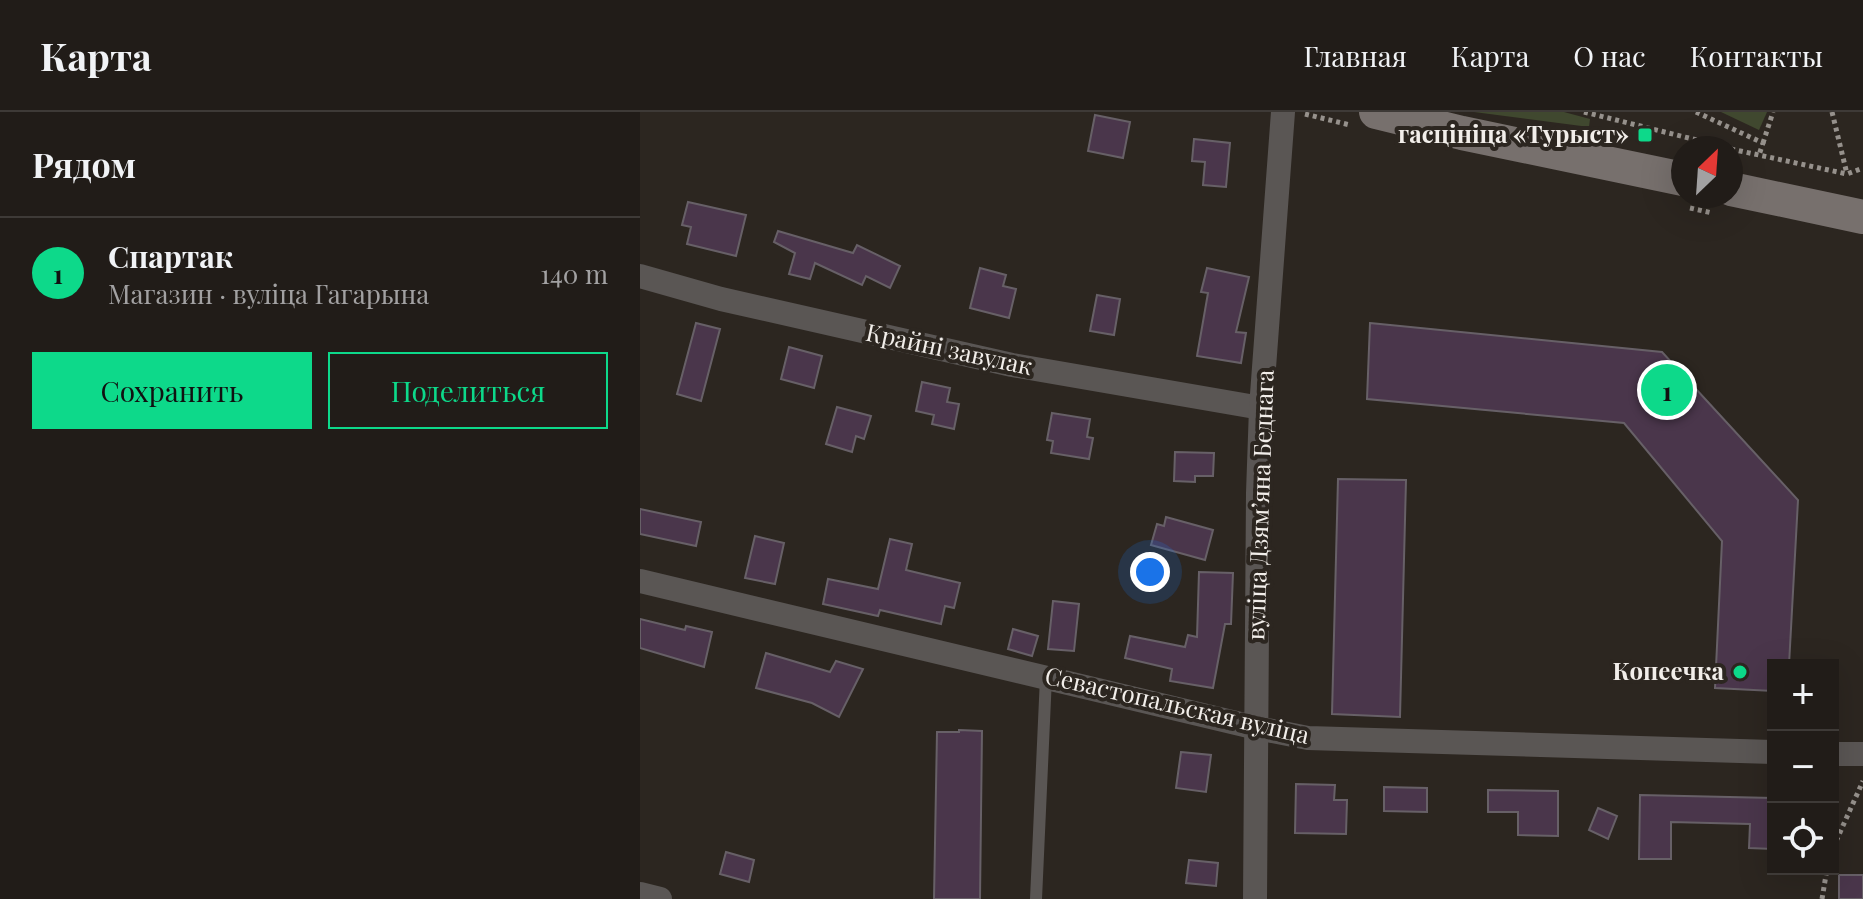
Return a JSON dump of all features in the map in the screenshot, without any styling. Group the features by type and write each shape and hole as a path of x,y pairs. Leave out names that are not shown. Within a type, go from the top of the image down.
{"main road":[{"path":"1376,112 1671,177"},
{"path":"1743,192 1863,217"}],"street":[{"name":"вуліца Дзямʼяна Беднага","path":"1255,899 1261,408 1283,112"},
{"name":"Крайні завулак","path":"640,276 721,299 1012,365 1261,408"},
{"name":"Севастопальская вуліца","path":"640,581 1308,738 1767,752"},
{"path":"1839,754 1863,754"},
{"path":"640,894 660,899"}],"lane":[{"path":"1036,899 1046,677"}],"path":[{"path":"1584,112 1681,136"},
{"path":"1696,112 1763,143"},
{"path":"1759,155 1773,112"},
{"path":"1832,112 1847,174"},
{"path":"1743,151 1847,174 1863,168"},
{"path":"1839,835 1863,781"},
{"path":"1822,899 1826,875"}],"green space":[{"path":"1474,112 1564,112 1590,119 1589,127"},
{"path":"1721,112 1767,112 1759,130"}],"building":[{"path":"1095,115 1130,122 1123,158 1088,151"},
{"path":"1194,139 1230,143 1226,187 1203,185 1205,162 1192,161"},
{"path":"688,202 746,215 736,256 687,244 691,227 682,225"},
{"path":"778,231 853,253 857,245 900,266 890,288 866,276 862,285 815,263 810,279 789,274 795,253 774,242"},
{"path":"980,268 1006,275 1003,286 1016,289 1009,318 970,308"},
{"path":"1207,268 1249,277 1236,332 1246,333 1241,363 1197,356 1208,293 1201,292"},
{"path":"1097,295 1120,299 1114,335 1090,331"},
{"path":"696,323 720,329 701,401 677,394"},
{"path":"1370,323 1662,352 1798,500 1789,659 1767,659 1767,691 1715,688 1722,541 1624,423 1367,399"},
{"path":"789,347 822,356 814,388 781,379"},
{"path":"922,382 950,388 947,402 959,404 954,429 932,424 934,415 916,411"},
{"path":"837,407 871,416 864,439 856,436 852,452 826,444"},
{"path":"1052,413 1090,419 1087,437 1093,438 1089,459 1051,453 1053,441 1047,440"},
{"path":"1175,452 1214,453 1213,476 1195,476 1195,482 1174,481"},
{"path":"1338,479 1406,480 1400,717 1332,714"},
{"path":"640,509 701,522 696,546 640,534"},
{"path":"1166,517 1213,530 1205,560 1151,545 1157,524 1164,526"},
{"path":"755,536 784,543 775,584 745,578"},
{"path":"890,539 912,544 906,570 960,583 954,608 945,606 941,624 880,610 878,616 823,604 828,579 878,589"},
{"path":"1199,572 1233,573 1231,624 1225,624 1213,688 1170,681 1172,669 1125,658 1130,636 1185,647 1188,635 1197,637"},
{"path":"1053,601 1079,604 1074,651 1048,649"},
{"path":"640,619 685,630 686,626 712,632 704,667 640,648"},
{"path":"1013,629 1038,636 1032,656 1008,649"},
{"path":"766,653 830,672 836,661 863,669 839,717 812,703 756,688"},
{"path":"982,731 980,899 934,899 937,732"},
{"path":"1181,752 1211,755 1206,792 1176,788"},
{"path":"1296,784 1335,785 1334,800 1347,800 1346,834 1295,833"},
{"path":"1384,787 1427,788 1427,812 1384,811"},
{"path":"1488,790 1558,791 1558,836 1518,835 1518,812 1488,812"},
{"path":"1640,795 1767,798 1767,849 1749,848 1750,824 1671,822 1671,859 1639,859"},
{"path":"1598,808 1617,816 1608,839 1589,830"},
{"path":"726,852 754,860 749,882 720,874"},
{"path":"1189,860 1218,863 1216,886 1186,883"},
{"path":"1839,875 1863,875 1863,899 1839,899"}],"place":[{"name":"гасцініца «Турыст»","path":"1645,135"},
{"name":"Спартак","path":"1667,390"},
{"name":"Копеечка","path":"1740,672"}]}
